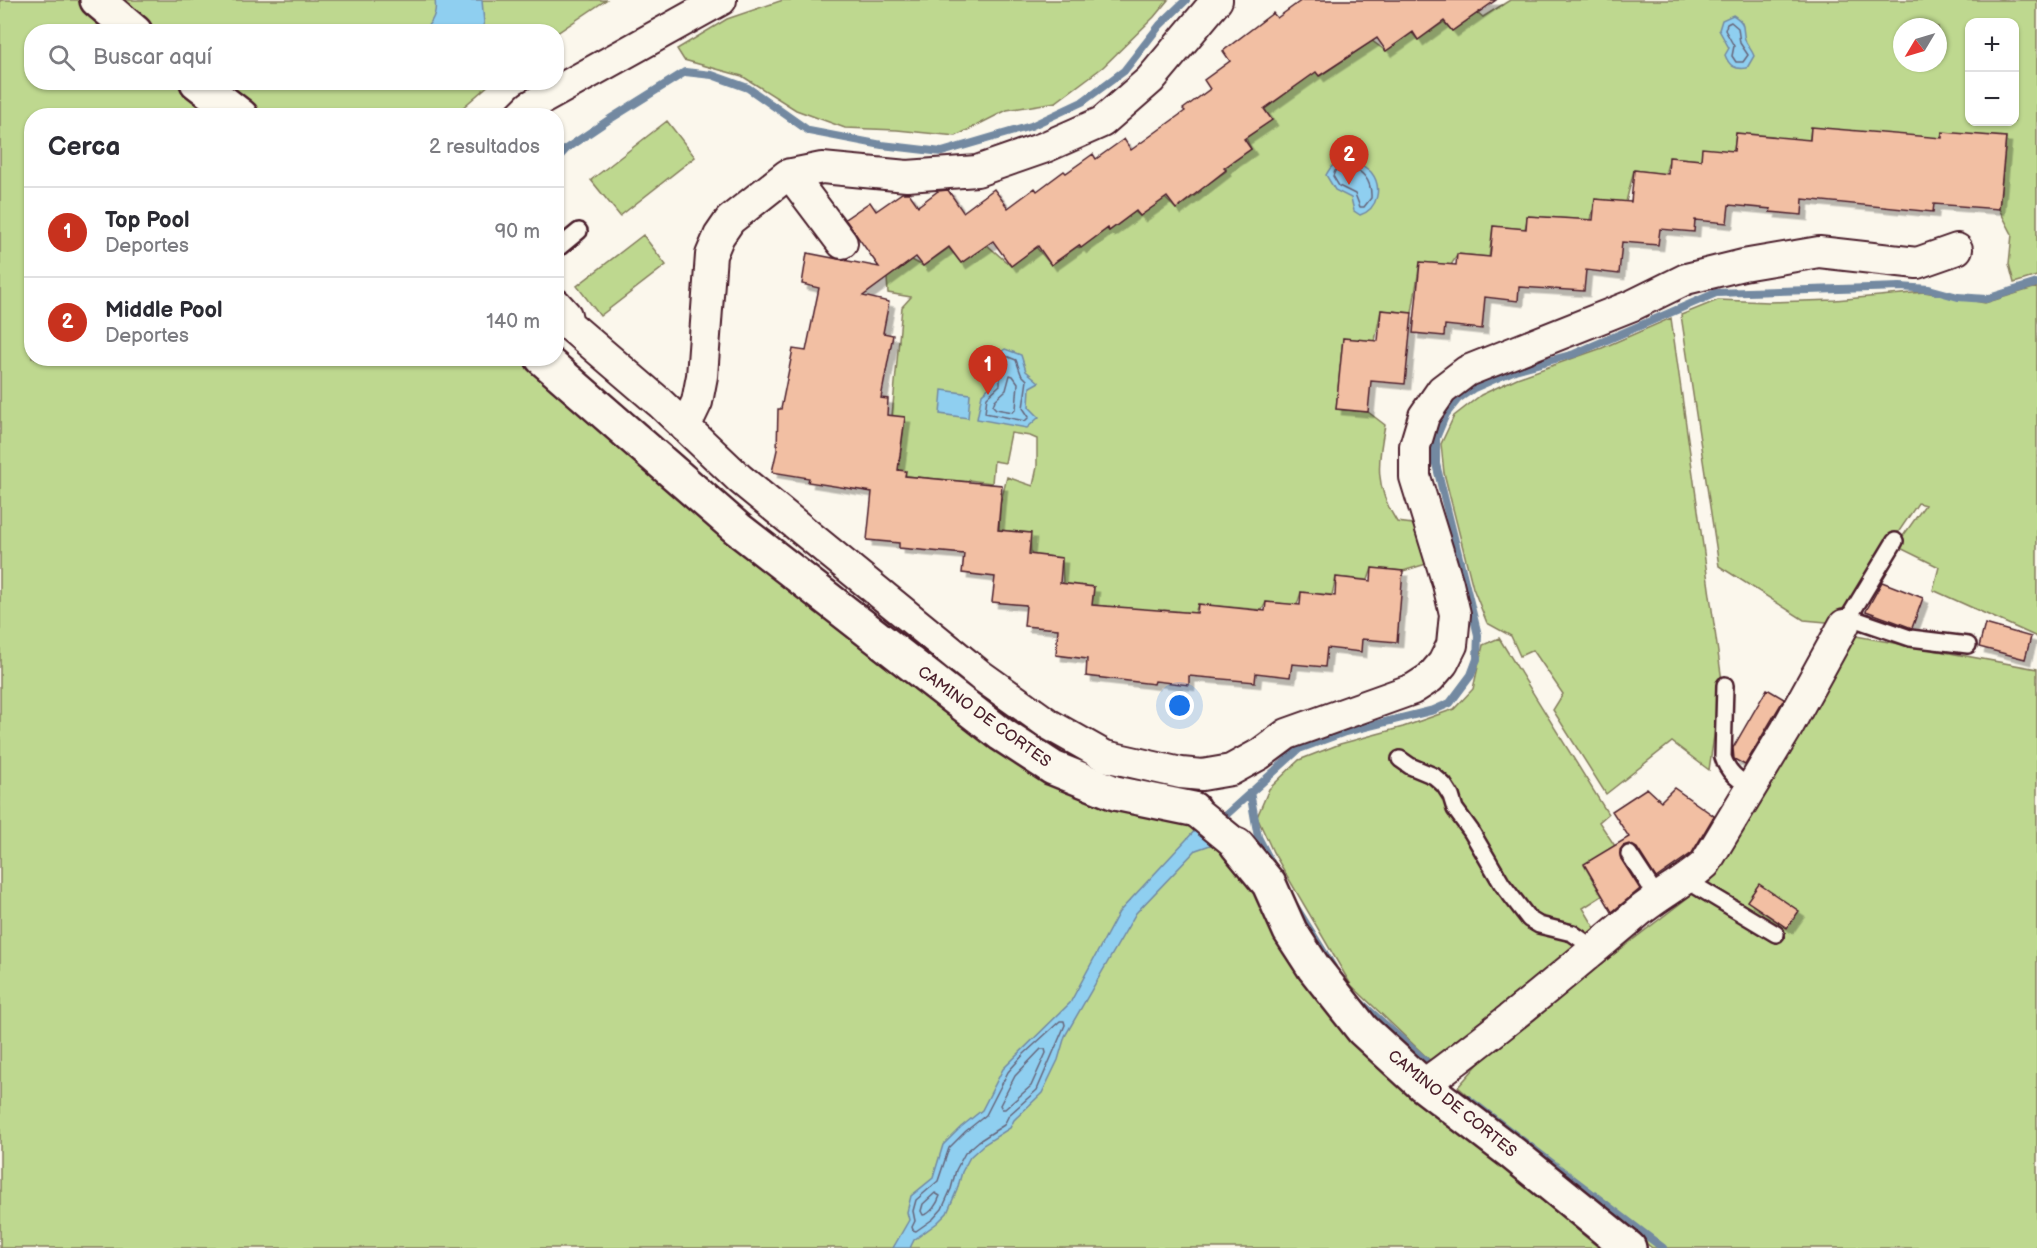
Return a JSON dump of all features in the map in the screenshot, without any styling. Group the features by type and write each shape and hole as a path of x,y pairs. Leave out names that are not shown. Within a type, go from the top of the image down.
{"street":[{"path":"97,0 126,24"},
{"path":"686,427 697,402 702,376 711,255 719,236 730,220 790,174 822,168 907,177 977,171 1043,148 1102,122 1150,80 1218,0"},
{"path":"564,86 706,4"},
{"path":"207,90 231,108"},
{"path":"528,108 558,90"},
{"path":"790,174 842,243"},
{"path":"564,313 568,324 686,427 740,479 980,675 1050,725 1105,756 1181,773 1202,775 1231,770 1260,754 1287,734 1413,689 1430,678 1443,663 1452,645 1455,614 1415,477 1415,446 1425,416 1442,390 1467,371 1633,305 1686,279 1709,273 1819,252 1917,264 1957,249"},
{"name":"CAMINO DE CORTES","path":"551,366 738,529 1001,734 1053,768 1115,793 1192,809 1237,845 1269,884 1290,931 1314,968 1364,1030 1423,1084 1512,1152 1629,1248"},
{"path":"1423,1084 1595,949 1637,913 1706,864 1846,621"}],"lane":[{"path":"564,243 579,231"},
{"path":"1895,541 1846,621 1910,638 1968,645"},
{"path":"1725,685 1723,757 1732,775 1751,788"},
{"path":"1400,759 1434,776 1444,785 1455,809 1471,831 1502,884 1529,919 1539,925 1572,933 1595,949"},
{"path":"1629,854 1658,898"},
{"path":"1689,878 1696,886 1776,934"}],"green space":[{"path":"0,0 81,0 110,24 24,24 24,90 190,90 212,108 24,108 24,366 534,366 1035,772 1199,826 1219,842 1376,1062 1599,1248 0,1248"},
{"path":"120,0 606,0 564,28 564,24 150,24"},
{"path":"783,0 1168,0 1103,67 1056,102 1007,110 956,136 845,128 796,110 742,76 684,60 677,49 727,19"},
{"path":"1510,0 2037,0 2037,276 2014,283 2009,264 2012,234 1999,209 2006,137 1942,133 1940,141 1811,128 1809,144 1777,141 1774,136 1736,133 1734,151 1701,160 1670,157 1665,174 1634,170 1626,202 1595,199 1591,220 1528,216 1525,229 1493,226 1489,257 1458,254 1451,265 1420,262 1412,313 1381,310 1375,341 1343,338 1336,409 1368,412 1385,425 1379,464 1381,486 1385,498 1397,522 1421,525 1433,562 1403,571 1372,568 1368,580 1336,577 1332,595 1301,592 1297,605 1266,602 1262,610 1198,604 1195,613 1164,610 1161,613 1092,605 1094,587 1063,584 1062,558 1031,555 1030,533 999,530 1000,505 1007,477 1033,486 1037,467 1037,439 1030,436 1011,433 1005,463 994,461 992,483 906,476 905,471 879,469 900,457 905,418 892,416 902,307 911,297 888,293 887,278 912,260 923,266 949,248 961,263 987,245 1011,266 1036,247 1051,265 1077,247 1081,248 1106,229 1109,231 1135,212 1140,216 1165,198 1176,209 1251,149 1246,138 1271,120 1265,109 1316,71 1320,76 1372,41 1386,51 1412,33 1418,40 1444,22 1452,31 1478,13 1483,17"},
{"path":"232,90 483,90 462,108 256,108"},
{"path":"667,121 695,157 620,216 591,180"},
{"path":"643,235 666,265 600,316 577,286"},
{"path":"2037,287 2037,637 1933,590 1939,567 1896,546 1925,505 1918,503 1837,623 1804,620 1719,566 1681,315 1718,300 1769,302 1835,300 1924,292 1985,303"},
{"path":"1671,318 1722,681 1709,770 1672,742 1606,794 1553,710 1563,694 1533,650 1520,656 1511,636 1487,623 1473,588 1444,473 1441,444 1454,416 1481,395 1517,378 1602,348"},
{"path":"1856,636 2037,669 2037,1248 1652,1248 1563,1177 1458,1087 1494,1046 1716,876"},
{"path":"1499,638 1608,814 1599,822 1615,846 1584,865 1602,896 1583,908 1598,933 1437,1067 1351,985 1273,852 1257,817 1269,789 1299,760 1340,744 1403,727 1454,709 1473,689 1483,645"}],"water":[{"path":"435,0 482,0 484,23 429,24 435,9"},
{"path":"1733,15 1743,25 1744,38 1754,56 1747,68 1733,66 1725,55 1729,48 1719,30 1722,20"},
{"path":"1347,157 1371,172 1377,184 1375,203 1360,215 1354,211 1351,198 1335,190 1326,175 1335,164"},
{"path":"1005,349 1021,355 1026,371 1039,382 1030,387 1029,407 1039,417 1027,428 977,419 982,394 994,383 994,357"},
{"path":"942,390 970,394 968,418 940,414"},
{"path":"1199,826 1219,842 1196,850 1136,913 1065,1036 1058,1060 1042,1093 1014,1120 1010,1128 983,1145 970,1157 947,1213 914,1240 910,1248 893,1248 909,1220 907,1212 911,1196 933,1178 943,1145 982,1110 1003,1069 1070,1003 1119,912"}],"building":[{"path":"1302,0 1496,0 1452,31 1444,21 1418,40 1413,32 1386,51 1377,38 1319,76 1316,72 1264,109 1272,120 1244,139 1251,149 1224,168 1226,170 1176,209 1167,197 1140,216 1136,211 1109,231 1108,228 1081,248 1079,245 1051,265 1038,246 1011,266 993,241 961,263 949,247 923,266 916,257 863,296 889,302 883,333 893,335 881,398 888,399 887,415 905,417 898,470 906,471 905,476 1002,485 998,530 1031,533 1029,554 1062,558 1060,583 1094,587 1092,605 1197,613 1198,604 1265,611 1266,602 1300,605 1301,592 1335,596 1336,577 1371,581 1372,568 1403,571 1397,642 1362,639 1361,652 1327,648 1325,667 1292,664 1290,677 1256,673 1255,682 1189,676 1189,685 1155,681 1154,684 1086,676 1087,659 1056,655 1058,629 1024,626 1026,605 992,602 995,577 962,573 964,554 899,548 899,543 867,540 872,492 808,482 809,478 772,472 777,450 778,409 781,409 793,349 806,351 819,288 802,284 807,253 879,267 845,219 870,202 876,211 902,193 909,193 918,206 938,191 948,190 963,212 994,189 1008,208 1035,188 1037,191 1064,171 1066,173 1093,154 1096,159 1124,139 1131,150 1185,111 1183,109 1210,89 1204,80 1230,61 1223,51 1273,13 1277,18"},
{"path":"1811,127 1942,138 1942,132 2006,137 1999,209 1934,204 1933,212 1803,199 1802,215 1729,205 1727,223 1695,220 1694,232 1660,229 1658,245 1622,242 1619,274 1586,270 1584,291 1519,287 1518,301 1485,297 1482,329 1445,325 1444,336 1413,333 1420,262 1456,265 1457,254 1490,257 1493,226 1526,229 1527,216 1593,220 1595,199 1631,202 1634,170 1668,174 1669,157 1701,160 1702,148 1734,151 1736,133 1810,140"},
{"path":"1381,310 1412,313 1405,384 1371,381 1368,412 1336,409 1343,338 1378,341"},
{"path":"1882,582 1923,598 1912,628 1866,611"},
{"path":"1985,624 2031,637 2025,659 1979,647"},
{"path":"1767,689 1784,699 1745,765 1734,759 1733,748"},
{"path":"1647,788 1661,801 1674,788 1714,816 1692,853 1656,878 1637,848 1629,844 1623,846 1620,850 1621,859 1640,889 1612,912 1584,864 1629,837 1612,811"},
{"path":"1759,884 1799,911 1787,928 1747,901"}],"waterway":[{"path":"564,151 685,72 712,75 748,88 809,131 882,145 942,152 1031,126 1082,102 1124,71 1160,25 1186,0"},
{"path":"1217,823 1299,749 1345,732 1434,710 1450,703 1471,675 1477,659 1478,635 1436,464 1436,438 1446,414 1458,399 1474,388 1515,370 1574,354 1716,293 1900,287 1929,289 1958,297 1986,299 2037,283"},
{"path":"1250,792 1258,837 1272,864"},
{"path":"1294,904 1333,967"},
{"path":"1361,1003 1430,1065"},
{"path":"1468,1099 1663,1248"}],"place":[{"name":"Middle Pool","path":"1349,185"},
{"name":"Top Pool","path":"988,395"}]}
